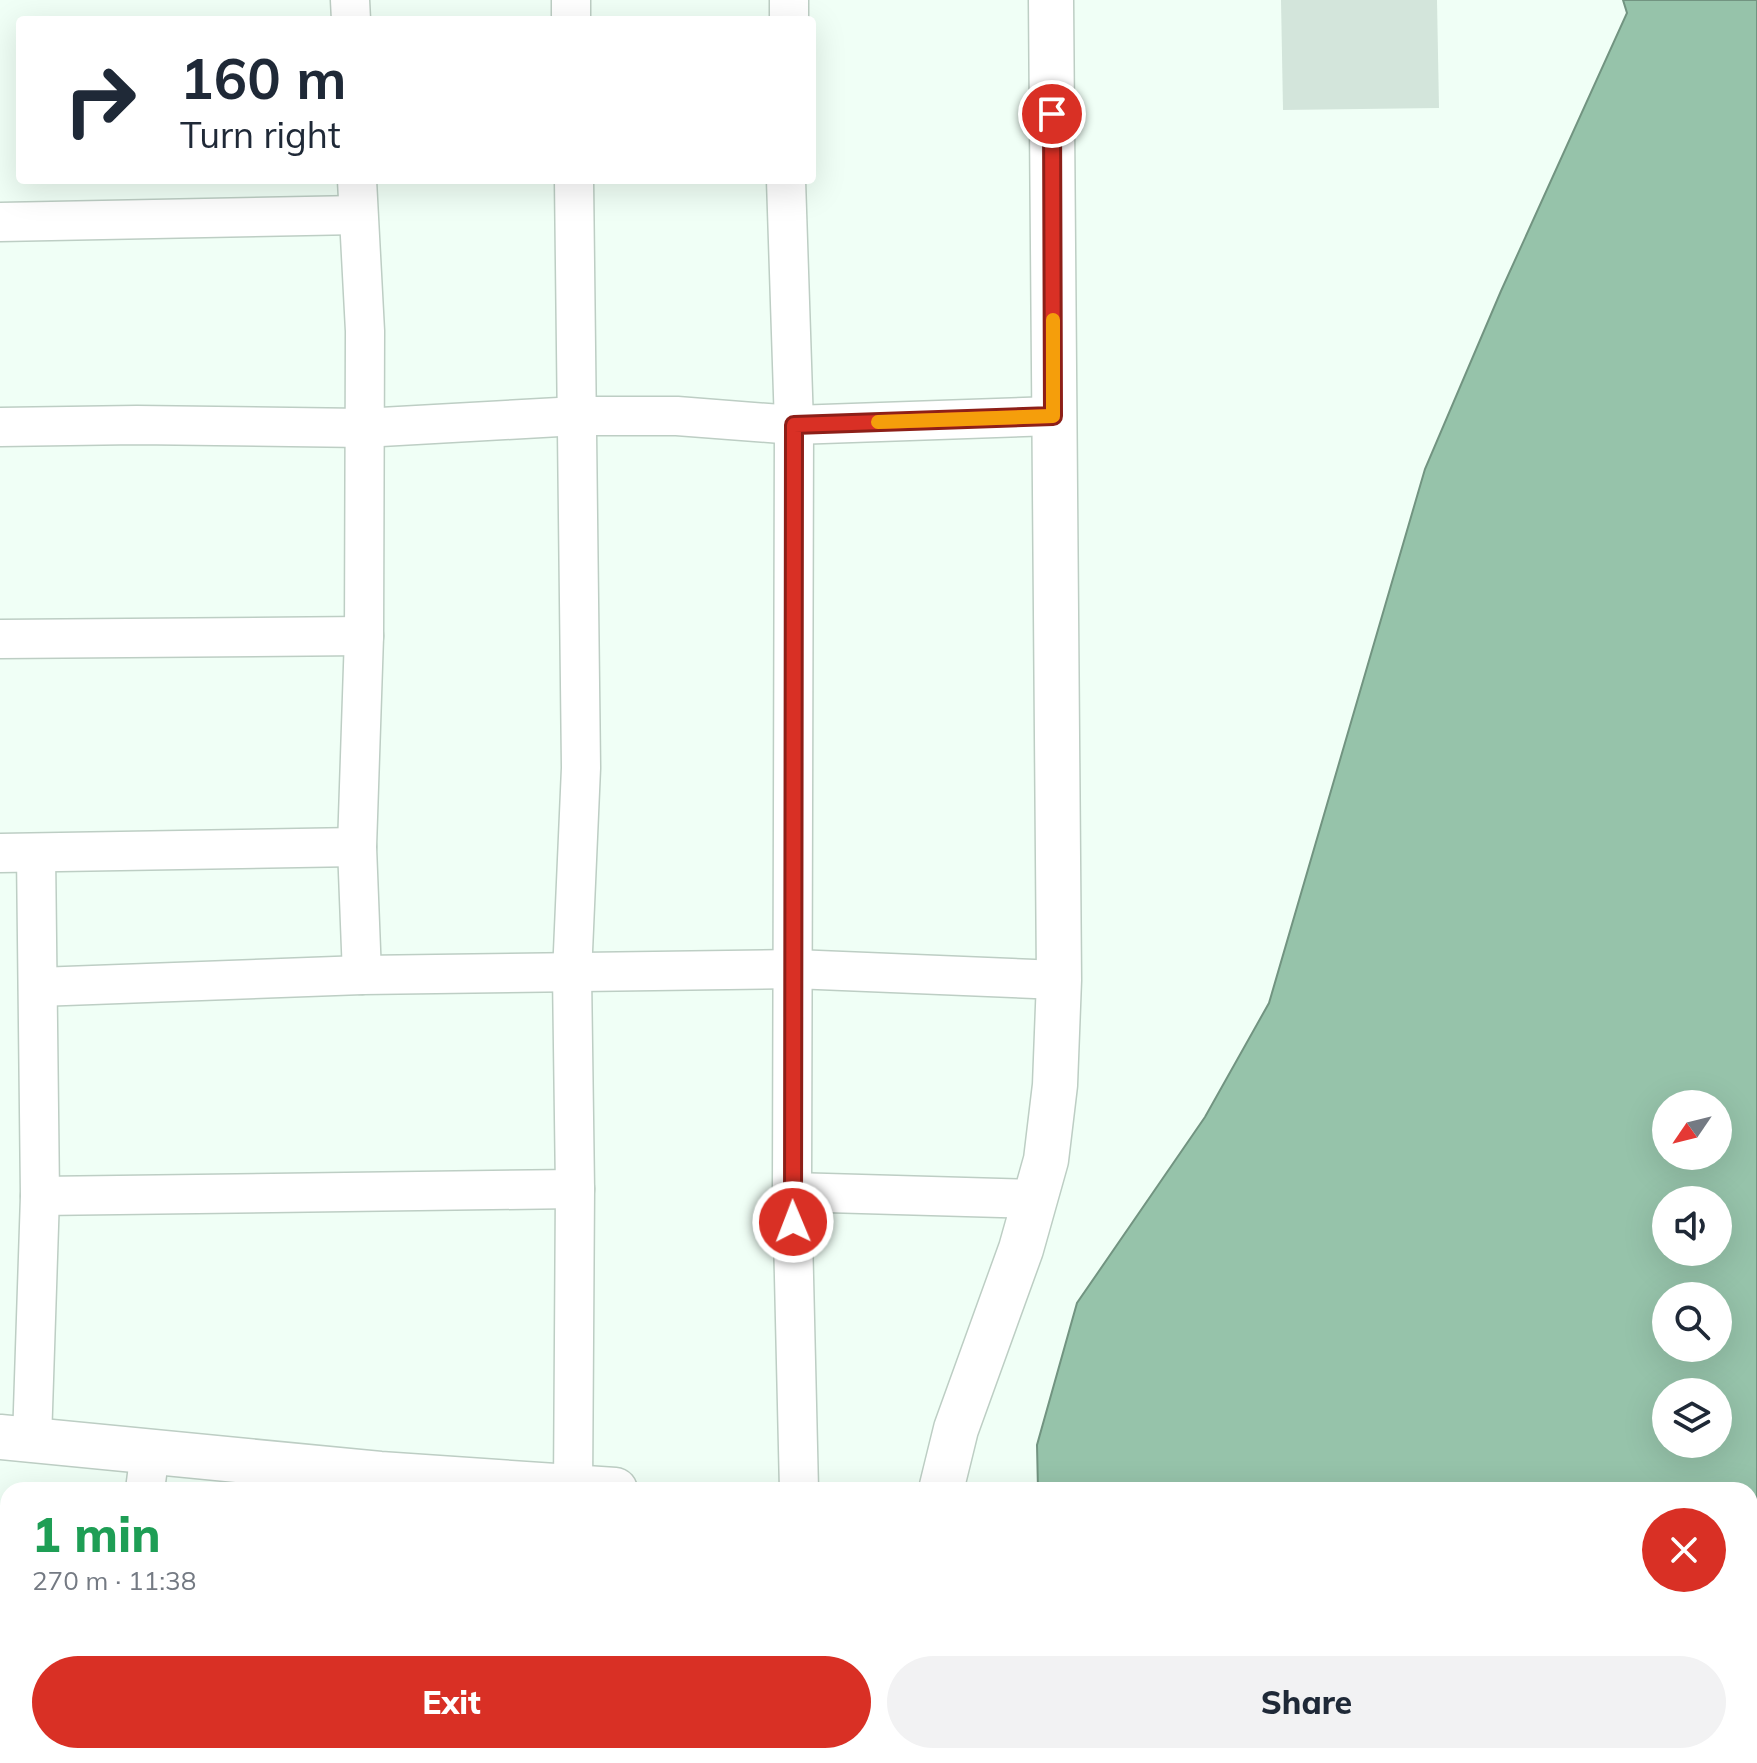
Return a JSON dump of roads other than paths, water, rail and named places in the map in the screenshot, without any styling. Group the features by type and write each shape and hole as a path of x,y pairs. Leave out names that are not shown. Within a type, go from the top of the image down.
{"street":[{"path":"943,1482 956,1429 1021,1249 1046,1160 1055,1085 1059,980 1051,0"},
{"path":"574,184 581,768 572,974 575,1189 587,1482"},
{"path":"786,184 794,425 792,1192 799,1482"},
{"path":"0,222 357,197 365,331 364,636 357,847 362,975"},
{"path":"0,427 363,428 577,416 677,416 794,425 1053,416"},
{"path":"0,639 364,636"},
{"path":"357,847 18,853 38,987 40,1196 16,1439 148,1471 379,1482"},
{"path":"38,987 362,975 794,969 1059,980"},
{"path":"40,1196 575,1189"},
{"path":"792,1192 1035,1199"}]}
